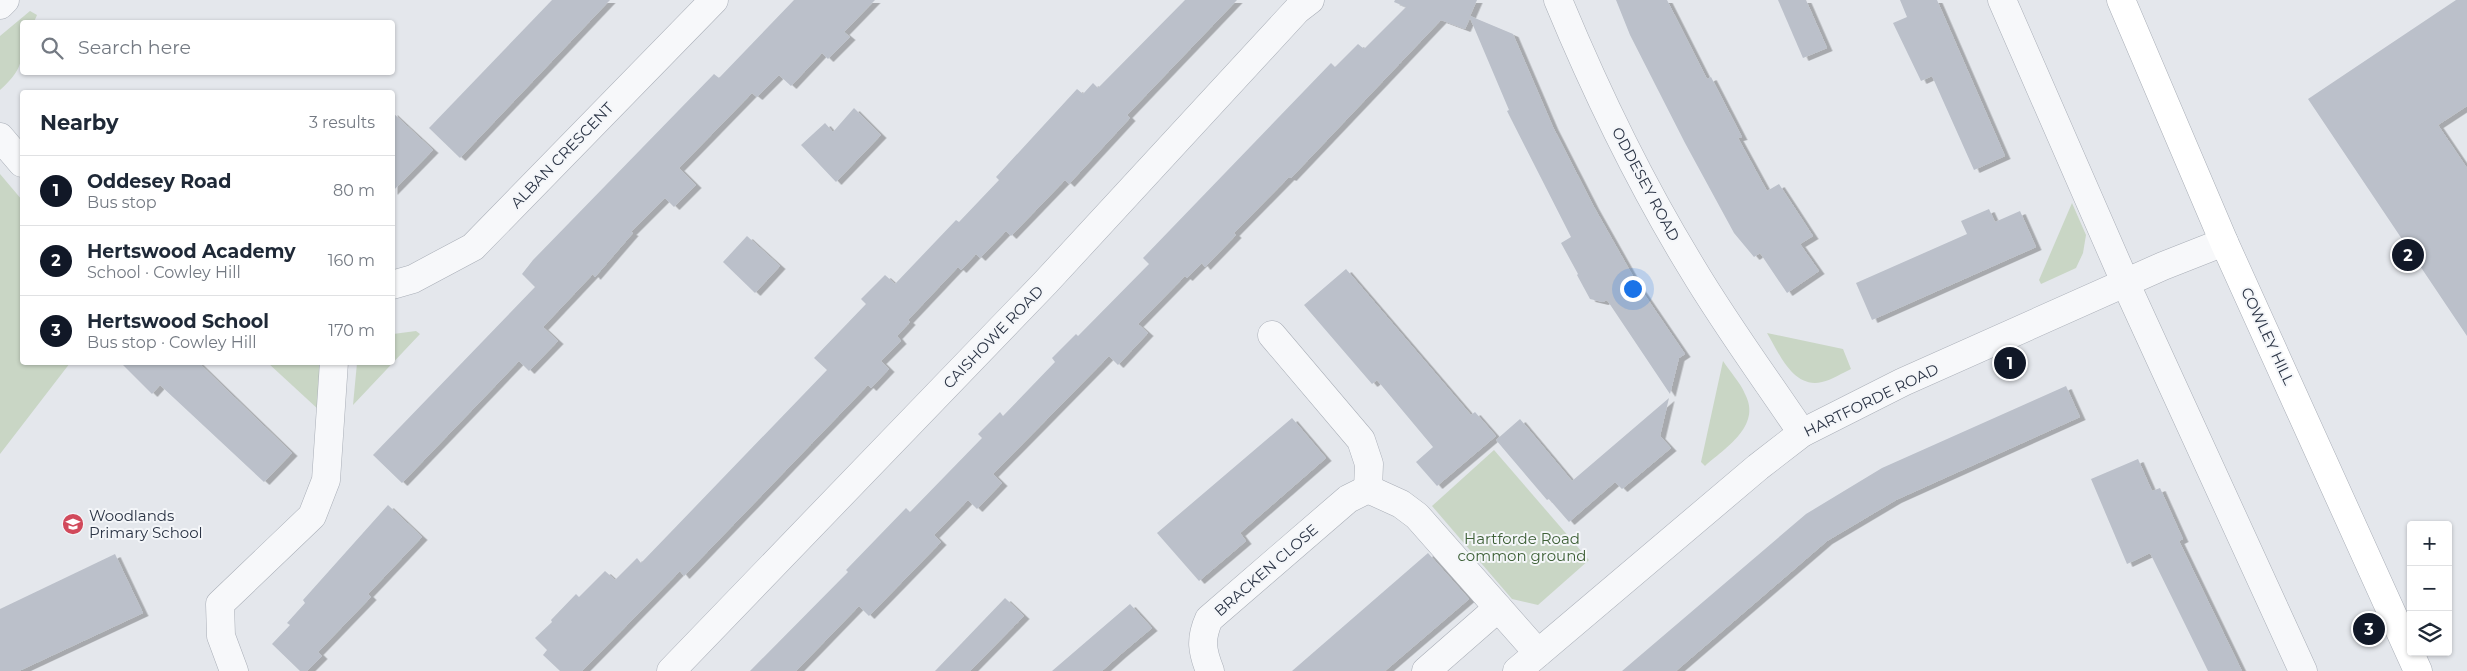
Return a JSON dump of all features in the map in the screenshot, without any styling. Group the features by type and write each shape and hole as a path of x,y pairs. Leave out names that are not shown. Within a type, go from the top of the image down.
{"main road":[{"name":"COWLEY HILL","path":"2121,0 2224,242 2418,671"}],"street":[{"path":"0,4 5,0"},
{"name":"ALBAN CRESCENT","path":"395,284 413,279 473,246 714,0"},
{"name":"CAISHOWE ROAD","path":"671,671 1046,282 1297,10 1310,0"},
{"name":"ODDESEY ROAD","path":"1558,0 1581,54 1635,167 1692,269 1802,433"},
{"path":"2002,0 2125,282 2303,671"},
{"path":"0,137 20,161"},
{"name":"HARTFORDE ROAD","path":"1517,671 1736,485 1802,433 1903,382 2125,282 2224,242"},
{"path":"1272,335 1361,440 1369,464 1368,489 1401,504 1417,516 1538,653"},
{"path":"234,671 221,636 220,604 312,516 326,480 334,365"},
{"name":"BRACKEN CLOSE","path":"1210,671 1202,649 1202,633 1209,619 1348,499 1368,489"},
{"path":"1426,671 1498,608"}],"green space":[{"path":"30,11 37,15 35,20 20,20 19,67 9,82 0,90 0,36"},
{"path":"0,174 20,198 20,365 68,365 0,454"},
{"path":"2072,203 2086,235 2083,253 2076,268 2041,284 2039,280"},
{"path":"416,331 420,334 395,360 395,334"},
{"path":"1767,333 1843,349 1851,369 1822,382 1812,383 1803,380 1788,368"},
{"path":"1723,361 1745,394 1749,406 1749,416 1739,435 1705,466 1701,462"},
{"path":"270,365 325,365 319,410"},
{"path":"357,365 391,365 353,405"},
{"name":"Hartforde Road common ground","path":"1494,450 1589,560 1538,605 1512,599 1432,506"}],"building":[{"path":"552,0 610,0 460,158 429,128"},
{"path":"794,0 875,0 844,32 850,37 828,59 822,53 791,86 779,75 757,97 752,93 679,168 696,185 674,207 665,198 631,232 633,233 595,277 593,274 543,327 558,341 529,371 519,361 402,483 373,455 535,287 522,274 533,260 714,74 719,78"},
{"path":"1185,0 1237,0 1127,115 1130,118 1069,184 1065,180 1011,236 1006,231 980,258 976,254 961,270 958,267 908,320 910,322 897,336 901,341 881,361 889,369 871,388 868,385 684,576 680,571 582,671 560,671 543,655 547,650 535,638 552,622 551,620 576,594 579,597 605,571 615,580 637,558 641,563 827,370 814,358 866,304 861,299 885,275 895,284 956,220 959,222 999,180 996,177 1077,89 1083,94 1093,83 1098,88"},
{"path":"1395,0 1477,0 1470,16 1513,34 1553,127 1594,207 1638,285 1685,354 1679,358 1670,394 1607,300 1603,302 1590,299 1577,275 1561,243 1571,237 1507,111 1509,110 1470,18 1465,29 1441,20 1291,178 1289,177 1234,233 1236,235 1205,267 1202,263 1187,278 1185,276 1138,324 1148,333 1118,365 1109,356 993,474 1002,483 977,509 968,500 934,535 941,542 869,616 859,606 796,671 750,671 848,572 846,570 906,508 910,512 982,438 978,434 1000,412 1003,416 1055,362 1052,358 1076,334 1078,336 1149,264 1143,258 1331,63 1335,67 1358,44 1364,49 1406,7 1394,2"},
{"path":"1616,0 1667,0 1707,79 1711,77 1742,137 1738,138 1767,191 1779,184 1813,236 1800,244 1819,271 1787,293 1760,253 1754,257 1734,233 1685,143 1630,35"},
{"path":"1778,0 1806,0 1827,48 1803,58"},
{"path":"1900,0 1937,0 2005,156 1974,170 1932,76 1921,81 1893,23 1907,17"},
{"path":"2456,0 2467,0 2467,106 2438,125 2467,168 2467,336 2308,99"},
{"path":"854,108 881,135 836,182 801,145 825,123 833,132"},
{"path":"395,115 433,150 395,189"},
{"path":"1989,209 1995,222 2020,211 2036,247 1872,320 1856,283 1967,234 1961,221"},
{"path":"747,236 780,266 755,293 723,262"},
{"path":"1346,269 1471,415 1475,412 1496,436 1437,486 1416,462 1433,447 1377,380 1372,384 1304,305"},
{"path":"123,365 201,365 292,453 264,482 160,385 152,394"},
{"path":"2066,386 2080,417 1896,500 1827,541 1676,671 1622,671 1806,514 1882,468"},
{"path":"1669,398 1660,436 1671,448 1622,489 1615,482 1569,522 1549,499 1547,500 1496,440 1520,419 1572,481"},
{"path":"1292,418 1326,458 1240,533 1246,541 1199,581 1157,533"},
{"path":"2138,459 2152,491 2160,488 2183,539 2179,541 2242,671 2208,671 2150,553 2127,564 2091,479"},
{"path":"388,505 422,537 368,594 371,597 318,652 322,656 307,671 300,671 272,644 290,625 287,623 305,603 303,600"},
{"path":"1428,553 1469,599 1385,671 1292,671"},
{"path":"115,554 143,613 19,671 0,671 0,609"},
{"path":"1005,598 1024,616 970,671 935,671"},
{"path":"1130,604 1152,628 1102,671 1052,671"}],"place":[{"name":"Hertswood Academy","path":"2408,255"},
{"name":"Oddesey Road","path":"2010,363"},
{"name":"Woodlands Primary School","path":"73,524"},
{"name":"Hertswood School","path":"2369,629"}]}
